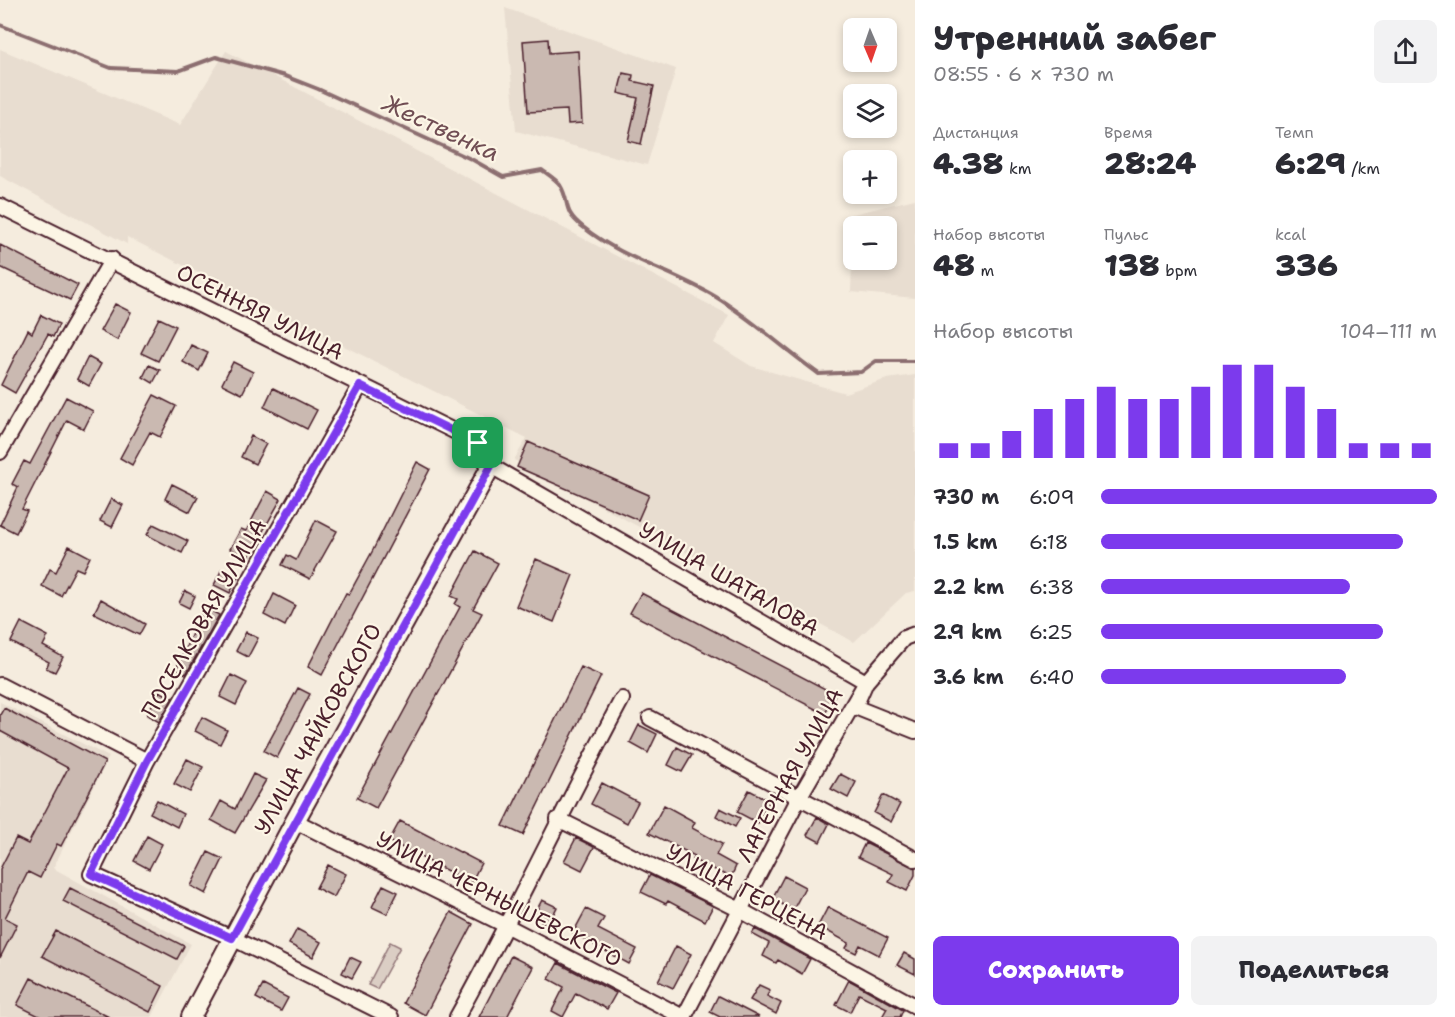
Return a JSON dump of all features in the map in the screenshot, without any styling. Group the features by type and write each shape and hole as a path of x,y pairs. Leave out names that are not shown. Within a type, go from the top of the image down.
{"street":[{"name":"ОСЕННЯЯ УЛИЦА","path":"0,206 478,443 491,466"},
{"path":"0,452 112,260"},
{"name":"ПОСЕЛКОВАЯ УЛИЦА","path":"232,938 91,874 147,761 360,386"},
{"name":"УЛИЦА ШАТАЛОВА","path":"491,466 866,682"},
{"name":"УЛИЦА ЧАЙКОВСКОГО","path":"191,1017 295,821 491,466"},
{"path":"915,634 904,638 866,682 855,707 915,730"},
{"name":"ЛАГЕРНАЯ УЛИЦА","path":"684,1017 800,796 866,682"},
{"path":"0,685 147,761"},
{"path":"456,1017 507,926 558,819 622,699"},
{"path":"650,718 915,859"},
{"name":"УЛИЦА ГЕРЦЕНА","path":"558,819 740,910 915,1006"},
{"name":"УЛИЦА ЧЕРНЫШЕВСКОГО","path":"295,821 684,1017"},
{"path":"232,938 391,1017"}],"shaded area":[{"path":"505,8 676,69 647,165 516,131"},
{"path":"0,49 180,125 226,51 729,315 714,343 751,366 845,393 887,379 915,375 915,591 906,593 854,642 514,460 527,438 127,237 127,244 0,176"},
{"path":"915,199 915,298 851,292 852,270 897,270 897,216 845,216"},
{"path":"0,702 109,757 53,868 191,944 152,1017 0,1017"},
{"path":"390,942 400,947 377,989 368,985"}],"building":[{"path":"548,39 549,53 578,51 582,123 568,124 567,110 528,112 523,41"},
{"path":"623,73 633,75 632,81 654,86 641,144 628,141 638,98 618,93"},
{"path":"0,245 78,285 70,300 0,267"},
{"path":"115,304 131,312 117,340 100,331"},
{"path":"41,315 59,324 53,337 48,334 15,393 1,385 28,330 32,333"},
{"path":"159,318 176,326 158,361 141,353"},
{"path":"191,345 208,353 199,371 183,362"},
{"path":"88,357 101,364 89,386 77,379"},
{"path":"233,362 253,372 242,394 222,384"},
{"path":"149,365 160,370 153,383 143,377"},
{"path":"273,388 317,410 307,429 264,407"},
{"path":"154,395 176,406 160,437 150,432 132,465 120,458"},
{"path":"66,397 93,411 84,429 67,420 22,509 27,511 16,533 0,525 18,487 12,484 24,461 30,464"},
{"path":"251,436 266,444 255,464 241,457"},
{"path":"528,442 649,495 638,520 517,467"},
{"path":"417,462 430,469 322,675 308,667 346,593 349,594 373,550"},
{"path":"172,484 198,497 190,512 165,499"},
{"path":"267,491 281,499 248,558 230,549 241,529 246,531"},
{"path":"111,499 123,505 112,527 100,521"},
{"path":"316,520 337,531 310,579 282,565 287,555 296,560"},
{"path":"153,524 188,541 182,553 147,535"},
{"path":"69,546 90,557 83,571 76,568 61,596 42,586 50,569 56,572"},
{"path":"475,551 498,563 473,609 482,613 376,808 357,798 460,607 455,604 458,599 451,596"},
{"path":"536,559 573,575 554,622 516,606"},
{"path":"222,569 238,577 230,593 214,585"},
{"path":"185,591 195,596 189,608 179,603"},
{"path":"641,593 835,694 825,714 630,613"},
{"path":"274,594 295,605 285,626 264,615"},
{"path":"101,599 145,624 139,635 94,613"},
{"path":"204,607 219,615 186,674 176,669"},
{"path":"21,622 48,636 43,646 63,657 55,672 46,668 49,662 11,642"},
{"path":"246,632 258,638 248,657 236,651"},
{"path":"581,667 601,676 523,835 503,826"},
{"path":"231,675 247,683 236,705 220,697"},
{"path":"298,688 310,694 277,758 264,751"},
{"path":"159,691 173,698 159,722 147,715"},
{"path":"4,708 105,762 61,846 57,844 40,878 28,872 5,918 17,924 0,958 0,869 16,838 28,844 68,768 0,731 0,715"},
{"path":"202,717 227,730 220,744 195,731"},
{"path":"639,725 657,734 648,753 630,743"},
{"path":"677,747 692,755 682,772 668,765"},
{"path":"187,759 203,767 190,792 174,784"},
{"path":"253,774 266,780 235,833 211,820 221,801 235,809"},
{"path":"840,774 856,782 848,798 831,789"},
{"path":"602,783 638,802 627,823 591,804"},
{"path":"749,790 770,801 758,823 737,812"},
{"path":"883,795 900,804 891,822 874,813"},
{"path":"157,800 183,814 177,827 150,813"},
{"path":"664,805 695,822 692,828 722,844 716,855 736,866 731,877 693,860 695,856 649,833"},
{"path":"720,808 740,818 735,827 716,816"},
{"path":"817,817 829,824 820,842 807,835"},
{"path":"400,821 481,863 471,883 389,841"},
{"path":"147,836 162,844 149,869 134,861"},
{"path":"576,838 594,847 582,870 564,861"},
{"path":"865,843 915,868 915,875 907,891 889,882 893,874 858,857"},
{"path":"208,852 223,859 206,894 191,886"},
{"path":"328,865 346,874 334,897 316,888"},
{"path":"650,875 713,906 705,921 668,901 666,904 641,892"},
{"path":"784,876 805,887 793,910 772,899"},
{"path":"383,885 398,892 387,914 372,907"},
{"path":"70,888 184,946 177,959 63,901"},
{"path":"542,900 557,907 548,925 533,917"},
{"path":"828,907 888,938 879,955 860,945 856,953 846,948 849,943 818,926"},
{"path":"586,909 604,918 598,929 637,949 629,964 573,933"},
{"path":"451,912 473,924 425,1015 403,1003"},
{"path":"297,929 321,942 313,957 289,944"},
{"path":"755,929 810,959 802,974 778,960 776,963 763,956 769,943 752,934"},
{"path":"56,931 163,986 150,1012 42,956"},
{"path":"676,946 691,954 673,988 658,981"},
{"path":"904,953 915,959 915,974 897,965"},
{"path":"511,956 533,967 507,1017 479,1017"},
{"path":"350,957 361,962 352,978 342,973"},
{"path":"558,963 616,993 607,1009 576,993 563,1017 552,1011 564,987 549,979"},
{"path":"31,978 109,1017 41,1017 17,1005"},
{"path":"849,980 903,1010 900,1017 882,1017 887,1008 859,994 850,1012 836,1005"},
{"path":"263,985 288,998 281,1011 256,998"},
{"path":"759,985 770,990 767,996 781,1003 776,1014 750,1000"},
{"path":"718,996 759,1017 720,1017 710,1012"}],"waterway":[{"name":"Жественка","path":"0,25 111,68 178,71 216,57 285,76 318,89 473,160 503,177 542,170 560,185 569,211 583,227 615,248 716,297 819,374 861,372 876,361 915,361"}],"route":[{"path":"360,386 478,443 491,466 232,938 91,874 147,761 360,386"}]}
